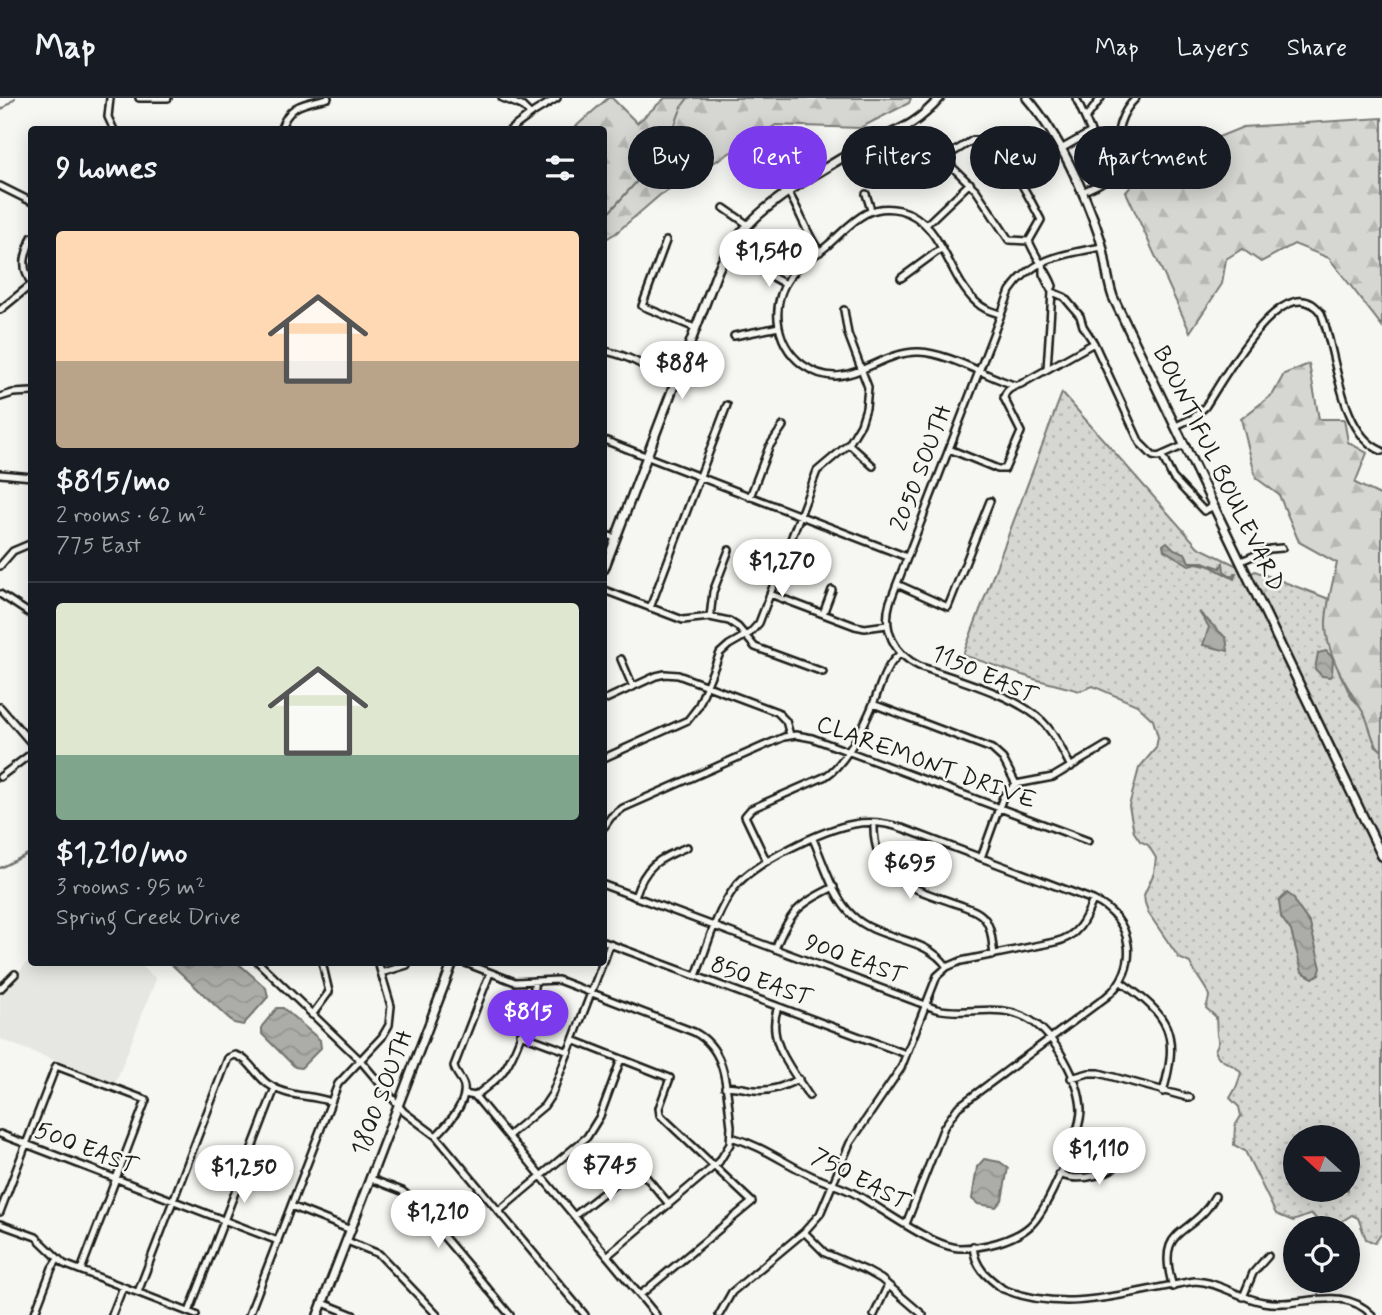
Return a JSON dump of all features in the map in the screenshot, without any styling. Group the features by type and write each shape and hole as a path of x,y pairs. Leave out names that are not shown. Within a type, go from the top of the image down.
{"main road":[{"path":"607,561 726,253 747,225 767,206 850,153 914,124 940,98"},
{"name":"BOUNTIFUL BOULEVARD","path":"1027,98 1047,123 1061,149 1102,247 1114,296 1382,856"},
{"name":"1800 SOUTH","path":"318,1315 451,966"}],"street":[{"path":"110,98 108,117 112,126"},
{"path":"139,98 168,98"},
{"path":"282,126 289,111 311,100 328,98"},
{"path":"502,98 522,106 530,114"},
{"path":"515,126 557,98"},
{"path":"1061,149 1090,134 1091,130 1076,98"},
{"path":"1086,118 1101,98"},
{"path":"1080,192 1101,183 1109,174 1118,125 1136,98"},
{"path":"956,150 973,140 982,139 1008,164 1041,220 1029,241"},
{"path":"926,225 970,183 956,170"},
{"path":"0,186 28,200"},
{"path":"975,189 1009,240 1029,241"},
{"path":"788,192 820,252"},
{"path":"866,194 871,210"},
{"path":"724,208 747,225"},
{"path":"1000,314 984,308 971,298 926,225 915,216 888,208 871,210 855,219 820,252 800,266 785,284 778,305 783,342 809,369 824,375 838,377 903,354 920,352 938,356 1014,385"},
{"path":"666,241 642,306 695,328"},
{"path":"1029,241 1052,283 1047,369"},
{"name":"2050 SOUTH","path":"887,625 888,606 1000,314 1015,283 1063,254 1102,247"},
{"path":"28,248 23,262 28,278"},
{"path":"901,278 942,248"},
{"path":"760,270 785,284"},
{"path":"0,310 28,287"},
{"path":"1051,291 1064,297 1080,316 1127,410 1129,423 1137,438 1153,456 1162,456 1185,445"},
{"path":"1176,426 1193,418 1205,407 1263,324 1284,304 1300,299 1315,305 1321,313 1352,420 1364,439 1382,451"},
{"path":"607,757 688,720 696,711 720,653 745,637 759,623 817,471 849,444 860,424 867,402 868,387 848,334 844,310"},
{"path":"734,336 779,327"},
{"path":"949,449 998,469 1005,469 1021,432 1004,398 1006,392 1014,385 1094,343"},
{"path":"1049,351 1057,364"},
{"path":"607,352 629,358 675,381"},
{"path":"0,397 28,392"},
{"path":"650,608 727,405"},
{"path":"750,497 769,447 783,426"},
{"path":"607,441 907,557"},
{"path":"849,444 873,466"},
{"path":"1162,456 1173,478 1203,511 1214,506"},
{"path":"0,474 28,477"},
{"path":"897,584 948,607 990,501"},
{"path":"607,535 615,538"},
{"path":"0,566 13,551 28,544"},
{"path":"1241,561 1270,549 1282,548"},
{"path":"710,617 713,592 729,550"},
{"path":"823,614 832,590"},
{"path":"607,591 683,620 710,617 733,623 759,649 823,672"},
{"path":"0,594 28,612"},
{"path":"766,860 746,814 751,809 826,776 838,765 873,704 888,668 900,653 887,625 860,627 770,594"},
{"name":"1150 EAST","path":"900,653 919,666 1027,709 1051,732 1071,767"},
{"path":"621,659 633,687"},
{"path":"607,699 669,674 707,685 777,712 786,721 790,735"},
{"path":"873,704 992,749 1003,759 1016,784"},
{"path":"0,707 28,739"},
{"name":"CLAREMONT DRIVE","path":"607,823 619,811 790,735 807,737 847,751 1088,841"},
{"path":"981,858 1006,793 1016,784 1048,778 1107,746"},
{"path":"0,777 28,756"},
{"path":"874,823 878,855 890,874 906,885 981,914 987,922 994,955"},
{"path":"696,976 726,900 746,875 766,860 848,825 874,823 895,826 1093,900 1118,918 1128,938 1128,961 1121,982 1110,993 968,1097 953,1112 944,1127 906,1224"},
{"path":"813,839 847,910 860,922 934,952 947,967"},
{"path":"635,897 641,879 651,866 687,847"},
{"name":"900 EAST","path":"607,886 925,1005 955,1012 990,1009 1008,1011 1036,1023 1051,1037 1061,1052 1080,1102 1080,1116 1059,1174"},
{"path":"775,949 787,920 796,908 834,887"},
{"path":"719,1315 732,1292 804,1232 824,1208 850,1143 898,1074 933,981 947,967 961,961 1068,938 1083,924 1093,900"},
{"name":"850 EAST","path":"607,943 906,1054"},
{"path":"261,966 360,1060 398,1106 436,1136 585,1315"},
{"path":"313,1015 329,992 323,966"},
{"path":"250,1315 339,1082 384,1033 390,1020 390,1001 379,966"},
{"path":"381,972 403,966"},
{"path":"473,966 514,982 554,979 592,993 703,1037 712,1045 720,1059 731,1137 727,1151 714,1167 607,1256"},
{"path":"508,1136 548,1100 602,966"},
{"path":"436,1136 453,1119 464,1094 464,1085 454,1066 490,973"},
{"path":"0,989 15,974"},
{"path":"475,1096 505,1069 535,995 534,981"},
{"path":"1121,982 1149,1002 1166,1027 1171,1055 1164,1092"},
{"path":"778,1007 773,1018 774,1034 809,1096"},
{"path":"520,1034 569,1052"},
{"path":"573,1040 670,1078 659,1113 752,1202 640,1295"},
{"path":"138,1292 230,1056 239,1055 265,1082 275,1088 298,1097 331,1102"},
{"path":"499,1211 582,1142 592,1130 621,1059"},
{"path":"0,1212 56,1066 146,1101 81,1270"},
{"path":"1071,1078 1099,1073 1191,1098"},
{"path":"725,1087 766,1091 799,1079"},
{"path":"189,1312 275,1088"},
{"path":"464,1094 475,1096 656,1315"},
{"name":"500 EAST","path":"0,1134 278,1241"},
{"name":"750 EAST","path":"731,1137 766,1149 812,1176 855,1194 944,1245 957,1248 1006,1239 1029,1227 1045,1208 1059,1174"},
{"path":"1059,1174 1073,1178 1087,1177 1115,1167 1126,1155"},
{"path":"574,1216 635,1168 641,1171 669,1204"},
{"path":"371,1179 402,1191 412,1199 510,1315"},
{"path":"1172,1287 1166,1264 1171,1243 1180,1230 1205,1212 1215,1196"},
{"path":"291,1206 351,1230"},
{"path":"0,1224 36,1237 58,1259 81,1270 197,1315"},
{"path":"804,1232 825,1253 866,1270 923,1315"},
{"path":"347,1241 380,1254 437,1315"},
{"path":"973,1246 976,1262 984,1273 1007,1293 1031,1306"},
{"path":"1243,1297 1253,1273 1268,1256"},
{"path":"34,1315 58,1259"},
{"path":"1116,1303 1172,1287 1201,1282 1243,1297 1276,1304 1318,1298 1355,1302 1373,1315"},
{"path":"874,1315 888,1285"},
{"path":"112,1315 123,1287"},
{"path":"323,1303 353,1315"},
{"path":"170,1315 173,1306"}],"shaded area":[{"path":"28,961 28,966 142,966 156,979 115,1084 0,1039 0,994"}],"green space":[{"path":"608,98 612,98 637,123 665,98 911,98 909,103 864,126 728,126 728,154 714,162 714,126 628,126 628,189 670,189 607,238 607,126 576,126"},
{"path":"1382,118 1382,326 1329,258 1294,244 1261,262 1242,249 1226,259 1222,284 1190,332 1126,192 1129,189 1231,189 1231,132 1243,127"},
{"path":"1309,364 1319,419 1344,419 1348,442 1367,453 1355,483 1382,496 1382,751 1375,743 1366,717 1344,681 1329,646 1326,622 1337,563 1299,542 1279,495 1256,478 1241,419 1273,394 1284,374"},
{"path":"1062,393 1198,547 1252,573 1255,571 1329,599 1326,624 1339,672 1352,698 1364,710 1375,745 1382,751 1382,1233 1375,1243 1366,1239 1360,1216 1312,1214 1283,1217 1276,1214 1245,1151 1234,1145 1235,1126 1241,1116 1239,1107 1230,1098 1241,1073 1217,1055 1215,1050 1219,1042 1216,1017 1206,1008 1208,993 1190,963 1179,958 1149,914 1145,903 1144,895 1154,873 1156,858 1148,845 1140,841 1134,832 1129,806 1139,768 1156,748 1158,737 1153,720 1137,705 1093,686 1080,691 963,655"}],"water":[{"path":"1167,542 1174,549 1185,553 1189,562 1203,562 1220,568 1223,563 1224,571 1233,577 1236,573 1234,579 1210,566 1197,563 1189,565 1164,550 1163,545"},
{"path":"1199,612 1226,638 1228,651 1203,645 1209,627"},
{"path":"1326,651 1333,658 1330,677 1322,676 1315,669 1318,653"},
{"path":"1287,893 1294,898 1310,924 1321,968 1319,974 1313,978 1302,972 1291,931 1281,917 1279,901"},
{"path":"173,966 241,966 266,988 268,997 243,1025 234,1023"},
{"path":"277,1008 283,1008 320,1040 321,1048 301,1068 295,1067 262,1034 262,1026"},
{"path":"984,1159 1000,1162 1008,1168 1002,1200 996,1207 978,1204 972,1199 977,1167"}],"waterway":[{"path":"0,111 15,98"},
{"path":"607,215 666,149 682,106 688,98"},
{"path":"0,868 28,854"}]}
